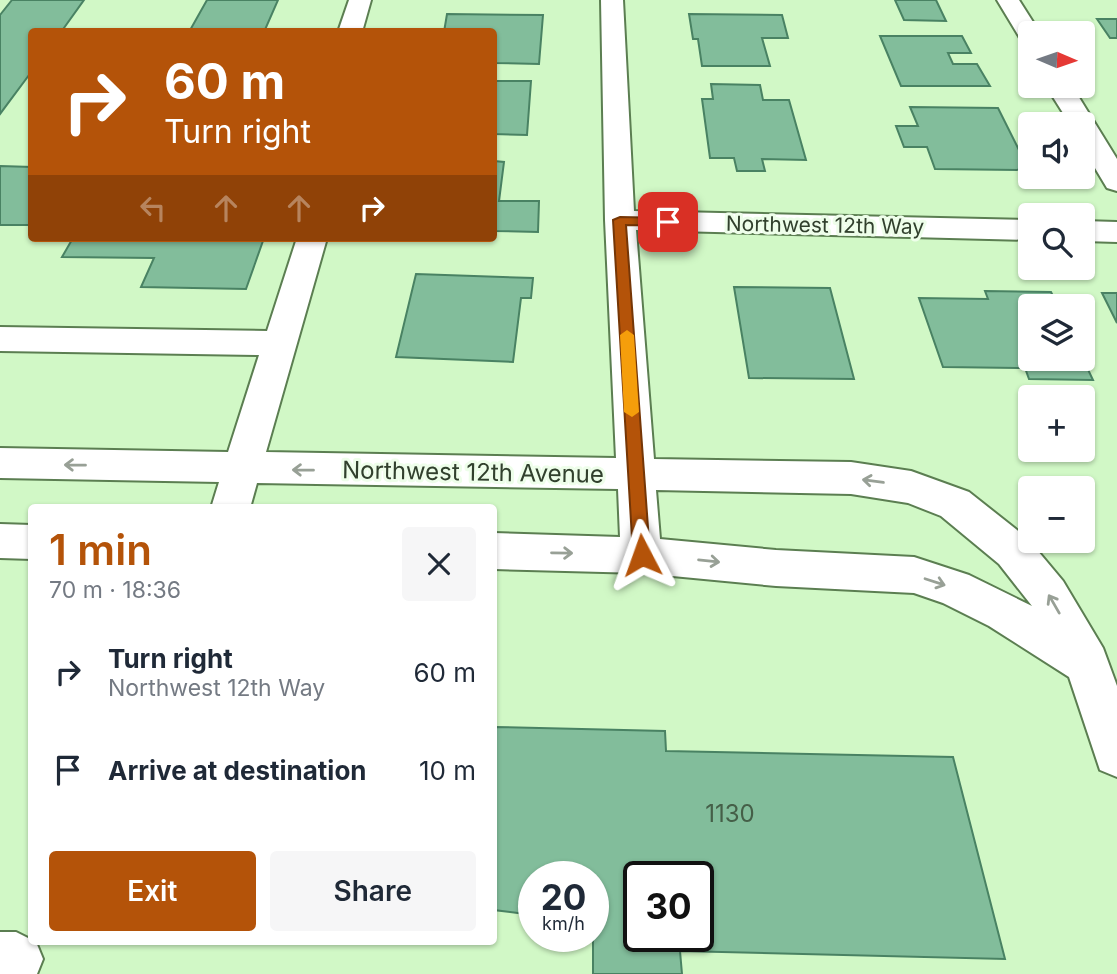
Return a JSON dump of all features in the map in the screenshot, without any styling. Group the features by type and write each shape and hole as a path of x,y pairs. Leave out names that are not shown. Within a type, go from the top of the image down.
{"street":[{"path":"350,28 360,0"},
{"path":"612,0 620,220 642,555"},
{"path":"1008,0 1021,21"},
{"path":"1095,145 1117,181"},
{"name":"Northwest 12th Way","path":"620,220 1018,230"},
{"path":"1095,231 1117,232"},
{"path":"231,504 311,242"},
{"path":"0,338 280,343"},
{"name":"Northwest 12th Avenue","path":"0,463 851,478 911,487 956,504 1013,551 1048,594 1087,663 1117,753"},
{"path":"0,541 28,542"},
{"path":"497,551 642,555 776,568 914,575 954,588 1004,612 1087,663"}],"building":[{"path":"12,0 84,0 64,28 28,28 28,76 0,114 0,15"},
{"path":"207,0 278,0 266,28 191,28"},
{"path":"895,0 936,0 946,21 904,20"},
{"path":"447,14 543,15 539,64 497,63 497,28 445,28"},
{"path":"689,14 782,15 788,38 762,38 770,66 702,66 698,39 693,39"},
{"path":"1097,19 1117,19 1117,38 1110,38"},
{"path":"880,36 962,36 971,53 948,53 953,64 977,64 990,86 901,86"},
{"path":"497,81 531,81 527,135 497,134"},
{"path":"711,84 760,85 763,100 789,100 806,160 762,159 765,171 737,171 734,158 710,158 702,99 713,99"},
{"path":"910,107 998,108 1018,148 1018,170 935,169 927,147 904,147 896,126 918,126"},
{"path":"497,161 504,162 499,201 539,201 538,232 497,231"},
{"path":"0,166 28,167 28,225 0,225"},
{"path":"71,242 263,242 246,289 141,287 154,258 62,257"},
{"path":"416,274 533,278 531,298 521,298 513,362 396,357"},
{"path":"734,287 830,288 854,379 749,378"},
{"path":"985,291 1052,294 1018,294 1018,368 943,367 919,298 988,299"},
{"path":"1102,293 1117,293 1117,323"},
{"path":"1026,371 1089,371 1093,380 1029,379"},
{"path":"497,727 665,731 666,751 953,757 1005,959 714,952 714,861 623,861 623,952 680,952 682,974 593,974 593,952 609,952 609,861 518,861 518,913 497,910"}],"slow traffic":[{"path":"627,335 632,412"}],"route":[{"path":"642,555 620,220 668,222"}]}
